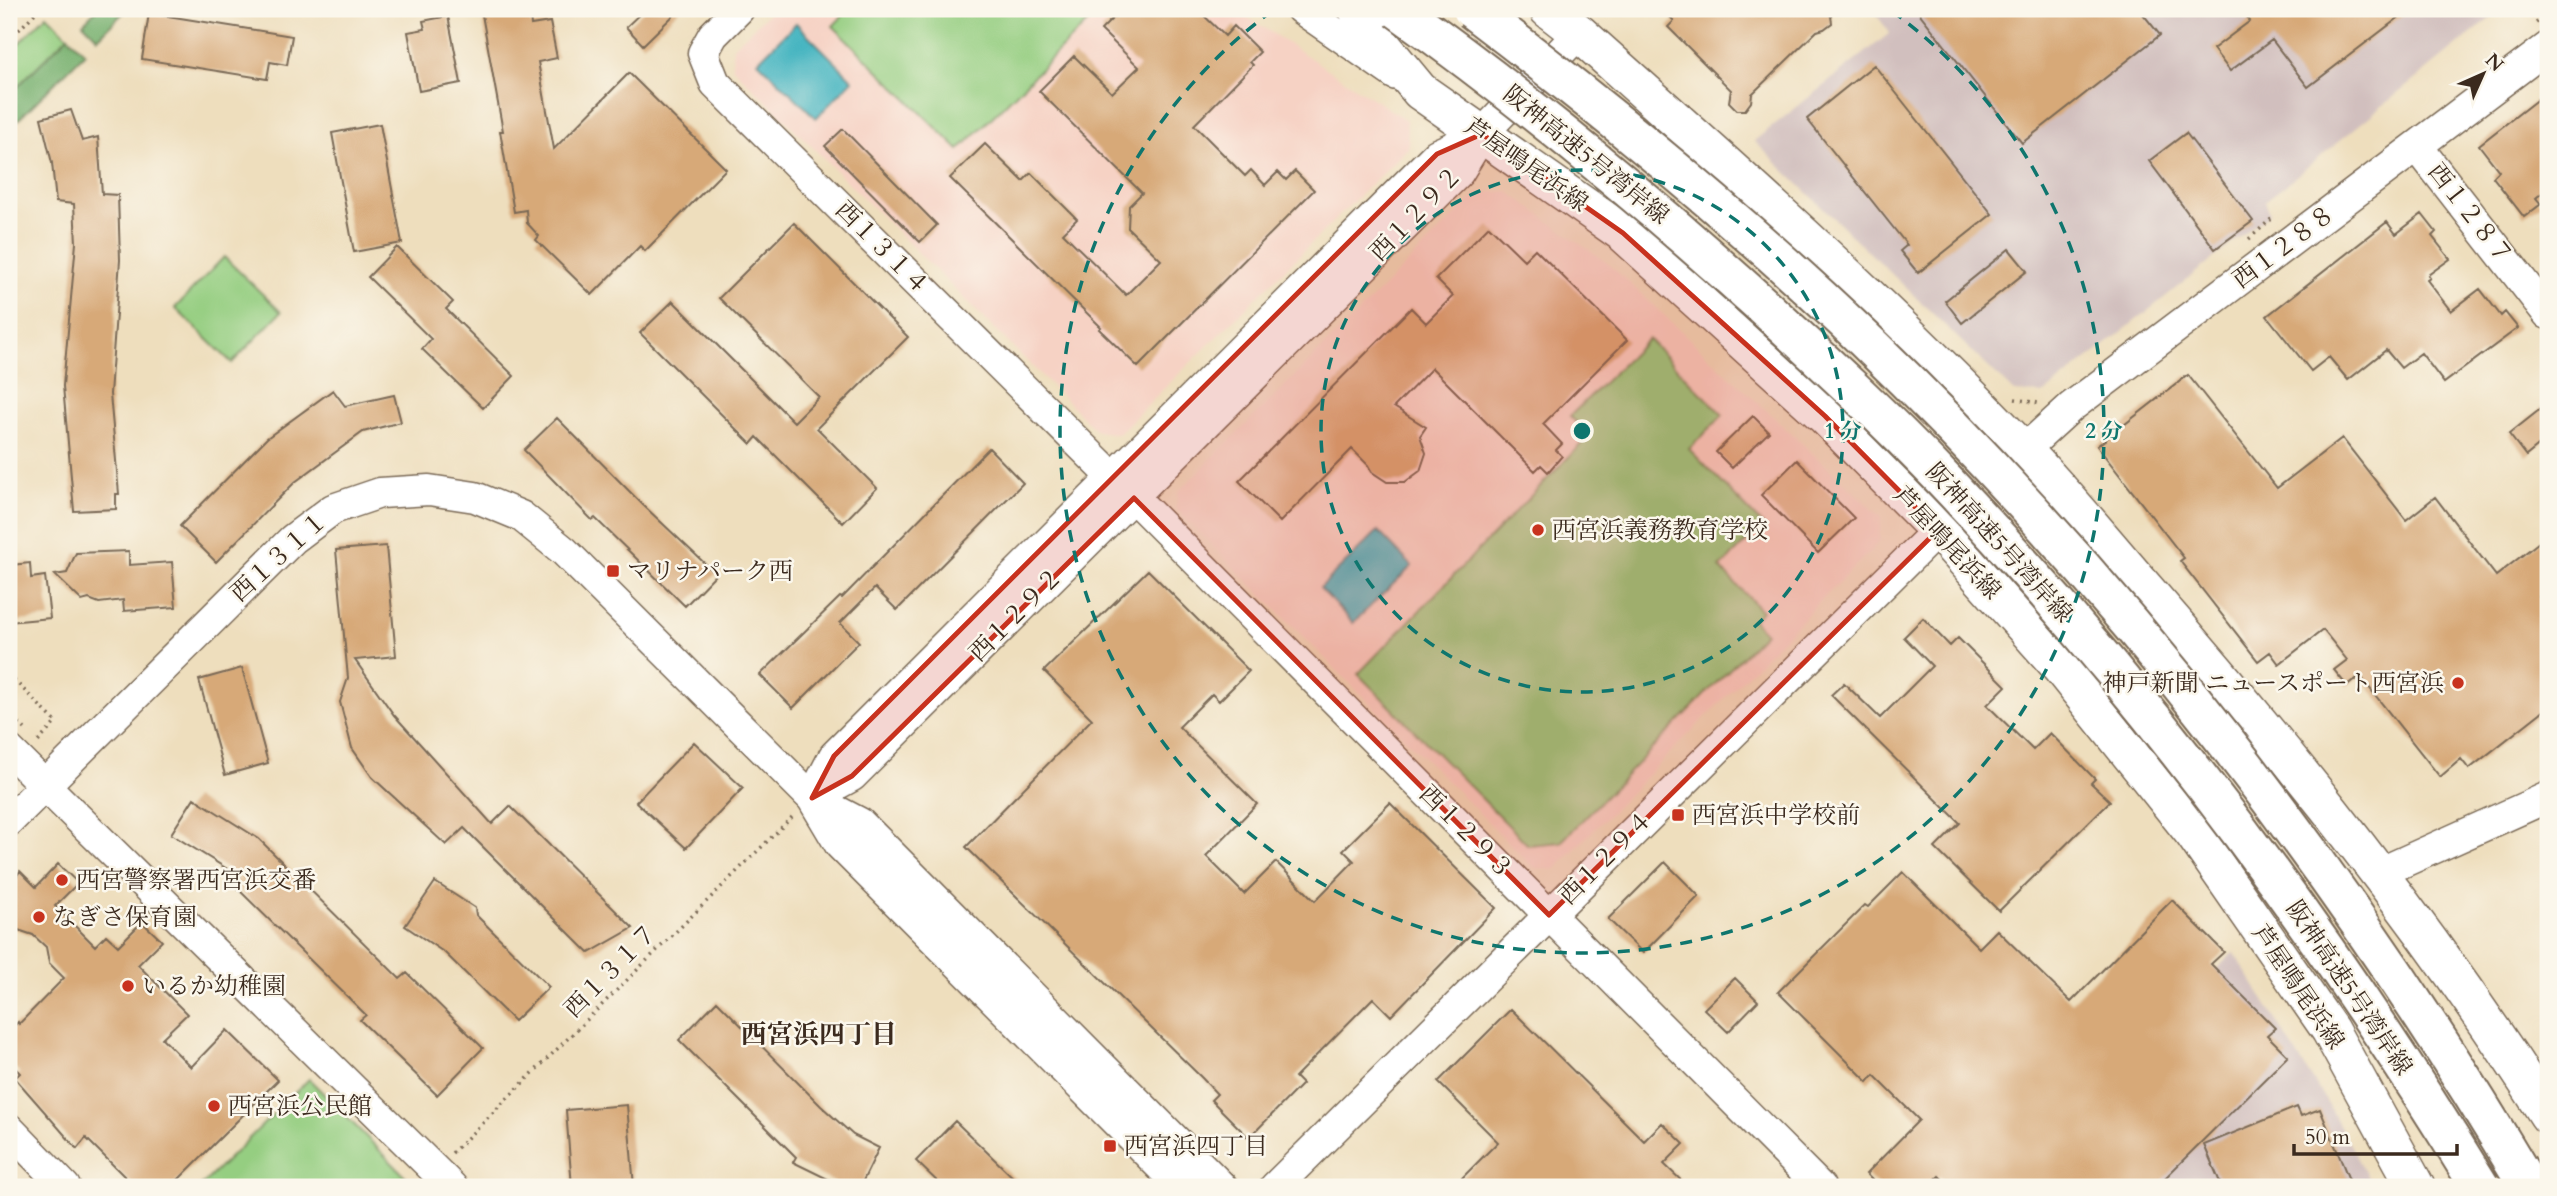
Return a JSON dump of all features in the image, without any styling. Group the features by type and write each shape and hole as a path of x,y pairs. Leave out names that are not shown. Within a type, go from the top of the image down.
{"highway":[{"name":"阪神高速5号湾岸線","path":"1398,9 1566,135 1691,241 1827,364 1942,478 2050,597 2150,716 2242,834 2345,978 2480,1187"},
{"name":"阪神高速5号湾岸線","path":"1472,9 1595,102 1728,215 1863,338 1974,449 2070,555 2187,693 2286,821 2377,949 2484,1111 2529,1187"}],"main road":[{"name":"芦屋鳴尾浜線","path":"1357,9 1372,33 1420,91 1623,233 1825,416 1938,530 2061,668 2194,834 2330,1030 2416,1187"},
{"path":"1548,9 1579,33 1796,227 2024,450 2210,663 2379,873 2509,1053 2548,1115"},
{"path":"1938,530 2024,450"}],"street":[{"name":"西１３１４","path":"739,9 713,35 703,52 715,83 1112,478"},
{"path":"1301,9 1420,91"},
{"path":"1482,134 1579,33"},
{"name":"西１２８８","path":"2024,450 2071,407 2417,146 2537,39"},
{"name":"西１２９２","path":"811,798 834,756 1437,154 1482,134"},
{"name":"西１２９２","path":"811,798 852,776 1134,498 1459,172 1482,134"},
{"name":"西１２８７","path":"2417,146 2548,314"},
{"name":"西１２９３","path":"1112,478 1820,1187"},
{"name":"西１３１１","path":"9,821 293,539 333,509 380,493 429,489 475,497 521,516 564,551 811,798"},
{"name":"西１２９４","path":"1275,1187 1938,530"},
{"path":"9,750 443,1179"},
{"path":"2379,873 2548,797"},
{"path":"811,798 840,845 1181,1187"},
{"path":"811,798 860,823 1222,1187"},
{"path":"9,1129 65,1187"},
{"path":"2539,1187 2548,1183"}],"path":[{"path":"9,40 39,9"},
{"path":"2537,39 2548,14"},
{"path":"2245,244 2250,236 2270,219 2285,216"},
{"path":"2013,399 2043,404"},
{"path":"9,675 56,722 38,742"},
{"name":"西１３１７","path":"443,1179 811,798"}],"highlighted area":[{"path":"1482,134 1623,233 1825,416 1938,530 1549,915 1134,498 852,776 812,798 834,756 1437,154"}],"shaded area":[{"path":"773,9 1235,9 1406,120 1409,147 1118,434 1097,431 732,67 733,47"},
{"path":"1872,9 2502,9 2265,201 2270,213 2044,394 2014,392 1754,141 1890,33"},
{"name":"西宮浜義務教育学校","path":"1507,191 1610,265 1881,517 1879,542 1554,870 1534,868 1176,509 1178,492 1478,193"},
{"path":"2234,952 2330,1108 2372,1185 1939,1187 2048,1078 2078,1105"}],"green space":[{"path":"97,9 127,9 98,38 83,23"},
{"path":"849,9 1101,9 959,150 833,26"},
{"path":"47,15 68,36 9,95 9,53"},
{"path":"68,36 85,53 9,129 9,95"},
{"path":"224,257 281,312 232,363 175,308"},
{"path":"1648,339 1723,415 1689,449 1763,525 1720,568 1762,611 1753,620 1765,633 1561,842 1528,845 1358,674 1589,436 1570,416"},
{"path":"309,1079 409,1180 401,1187 200,1187"}],"water":[{"path":"796,23 853,80 816,118 758,61"},
{"path":"1378,531 1412,566 1353,623 1320,588"}],"building":[{"path":"481,9 529,9 531,25 550,22 557,58 538,62 554,149 629,73 726,169 645,251 640,246 592,295 536,240 539,236 527,223 526,210 514,212 500,131 503,131"},
{"path":"645,9 680,9 643,45 626,27"},
{"path":"1122,9 1197,9 1225,36 1234,26 1260,52 1250,62 1253,65 1194,125 1245,176 1251,170 1265,185 1278,172 1286,180 1295,171 1314,190 1138,367 950,178 985,144 1023,181 1031,173 1077,219 1063,233 1126,295 1161,260 1128,228 1129,206 1142,193 1039,91 1074,56 1112,93 1139,67 1101,30"},
{"path":"1663,9 1824,9 1831,16 1832,23 1817,31 1752,94 1751,102 1745,110 1737,110 1729,102 1731,90 1668,27 1674,21"},
{"path":"1916,9 2139,9 2160,35 2022,143"},
{"path":"2241,9 2410,9 2308,87 2272,40 2230,71 2213,49 2250,21"},
{"path":"149,13 292,36 287,65 270,62 267,79 142,59"},
{"path":"448,16 461,83 419,91 408,32 425,29 423,21"},
{"path":"1874,65 1992,214 1918,273 1900,251 1907,245 1807,119"},
{"path":"2548,91 2548,188 2536,198 2541,204 2524,217 2493,177 2499,171 2479,145"},
{"path":"71,110 82,141 98,137 102,194 118,195 120,260 110,394 119,494 116,494 116,509 74,511 63,386 76,243 74,204 56,202 52,163 41,118"},
{"path":"380,124 402,243 354,252 332,133"},
{"path":"843,129 937,225 920,242 825,146"},
{"path":"2186,133 2253,221 2215,249 2149,161"},
{"path":"2422,214 2436,232 2432,236 2450,259 2428,275 2430,278 2427,280 2451,311 2480,289 2501,316 2505,312 2518,328 2444,383 2421,353 2401,368 2386,350 2348,380 2329,357 2311,371 2267,316 2387,222 2396,234"},
{"path":"794,223 908,337 817,428 877,488 843,523 757,437 751,444 640,333 673,301 794,422 819,397 719,298"},
{"path":"1489,226 1524,260 1535,249 1627,340 1543,424 1562,444 1556,450 1562,456 1548,472 1541,465 1535,471 1432,368 1394,407 1426,427 1420,436 1426,453 1420,471 1405,482 1387,482 1372,472 1352,449 1280,522 1239,481 1411,308 1426,323 1453,296 1436,279"},
{"path":"397,247 453,302 446,309 514,376 483,408 422,349 431,339 368,277"},
{"path":"2009,249 2027,271 1962,323 1945,301"},
{"path":"2188,375 2277,488 2342,438 2406,520 2435,497 2496,576 2548,535 2548,590 2539,597 2548,609 2548,707 2469,769 2461,759 2440,777 2360,676 2347,686 2334,670 2347,660 2323,630 2279,664 2270,652 2258,661 2180,561 2184,558 2097,446"},
{"path":"333,390 345,406 394,395 401,422 363,432 295,482 216,562 180,526 267,438"},
{"path":"2548,403 2548,438 2526,456 2509,434"},
{"path":"1753,416 1769,432 1732,468 1716,452"},
{"path":"557,418 716,574 685,606 595,518 592,520 524,450"},
{"path":"989,448 1023,483 897,610 875,588 840,623 859,642 793,708 760,675 842,598"},
{"path":"1797,460 1854,518 1818,553 1761,495"},
{"path":"386,546 396,656 355,660 394,715 492,824 510,806 633,928 589,953 464,828 446,845 372,777 352,748 340,702 348,678 336,550"},
{"path":"129,551 129,565 172,562 176,607 124,611 123,600 99,603 89,599 82,601 55,575 67,573 76,553"},
{"path":"30,563 31,578 45,576 50,618 9,622 11,565"},
{"path":"1148,570 1249,671 1219,701 1212,694 1179,727 1257,804 1206,856 1244,894 1276,862 1315,901 1354,861 1343,850 1390,803 1496,908 1391,1016 1373,998 1295,1077 1302,1084 1249,1138 1211,1100 1217,1094 1202,1078 966,847 1092,719 1044,671"},
{"path":"1923,618 1950,646 1958,638 2006,686 1987,705 2033,750 2050,733 2095,779 2091,783 2110,801 1999,911 1935,848 1960,823 1831,695 1844,683 1880,718 1932,666 1904,637"},
{"path":"242,668 268,763 225,775 199,680"},
{"path":"694,742 743,788 686,848 636,802"},
{"path":"194,798 259,839 400,979 407,973 483,1048 437,1095 360,1020 366,1015 233,884 240,877 171,834"},
{"path":"1665,862 1699,896 1643,953 1608,919"},
{"path":"58,864 78,883 55,906 95,946 106,935 118,946 142,922 162,941 138,965 187,1014 162,1038 191,1067 227,1030 278,1080 171,1187 135,1187 86,1138 77,1149 15,1078 20,1073 9,1062 9,1031 64,978 49,963 46,947 33,935 9,927 9,887 20,871 36,887"},
{"path":"1903,872 1979,948 1997,930 2071,1002 2172,900 2224,952 2211,964 2275,1028 2267,1035 2288,1056 2156,1187 1950,1187 1939,1176 1928,1187 1879,1187 1866,1174 1919,1120 1874,1075 1868,1082 1778,992 1865,905 1868,907"},
{"path":"435,882 475,908 476,915 549,987 514,1021 445,953 405,926"},
{"path":"1735,978 1758,1001 1728,1032 1704,1009"},
{"path":"717,1001 821,1106 853,1135 879,1148 860,1187 844,1187 793,1162 796,1157 679,1040"},
{"path":"1511,1009 1644,1141 1662,1123 1684,1144 1664,1164 1688,1187 1453,1187 1498,1142 1438,1082"},
{"path":"627,1105 634,1187 572,1187 566,1110"},
{"path":"2297,1107 2301,1116 2320,1109 2352,1187 2222,1187 2204,1145"},
{"path":"955,1121 1023,1187 943,1187 916,1161"}],"place":[{"name":"西宮浜義務教育学校","path":"1538,530"},
{"name":"マリナパーク西","path":"613,571"},
{"name":"神戸新聞 ニュースポート西宮浜","path":"2458,683"},
{"name":"西宮浜中学校前","path":"1678,815"},
{"name":"西宮警察署西宮浜交番","path":"62,880"},
{"name":"なぎさ保育園","path":"39,917"},
{"name":"いるか幼稚園","path":"128,986"},
{"name":"西宮浜公民館","path":"214,1106"},
{"name":"西宮浜四丁目","path":"1110,1146"}],"district":[{"name":"西宮浜四丁目","path":"819,1034"}]}
